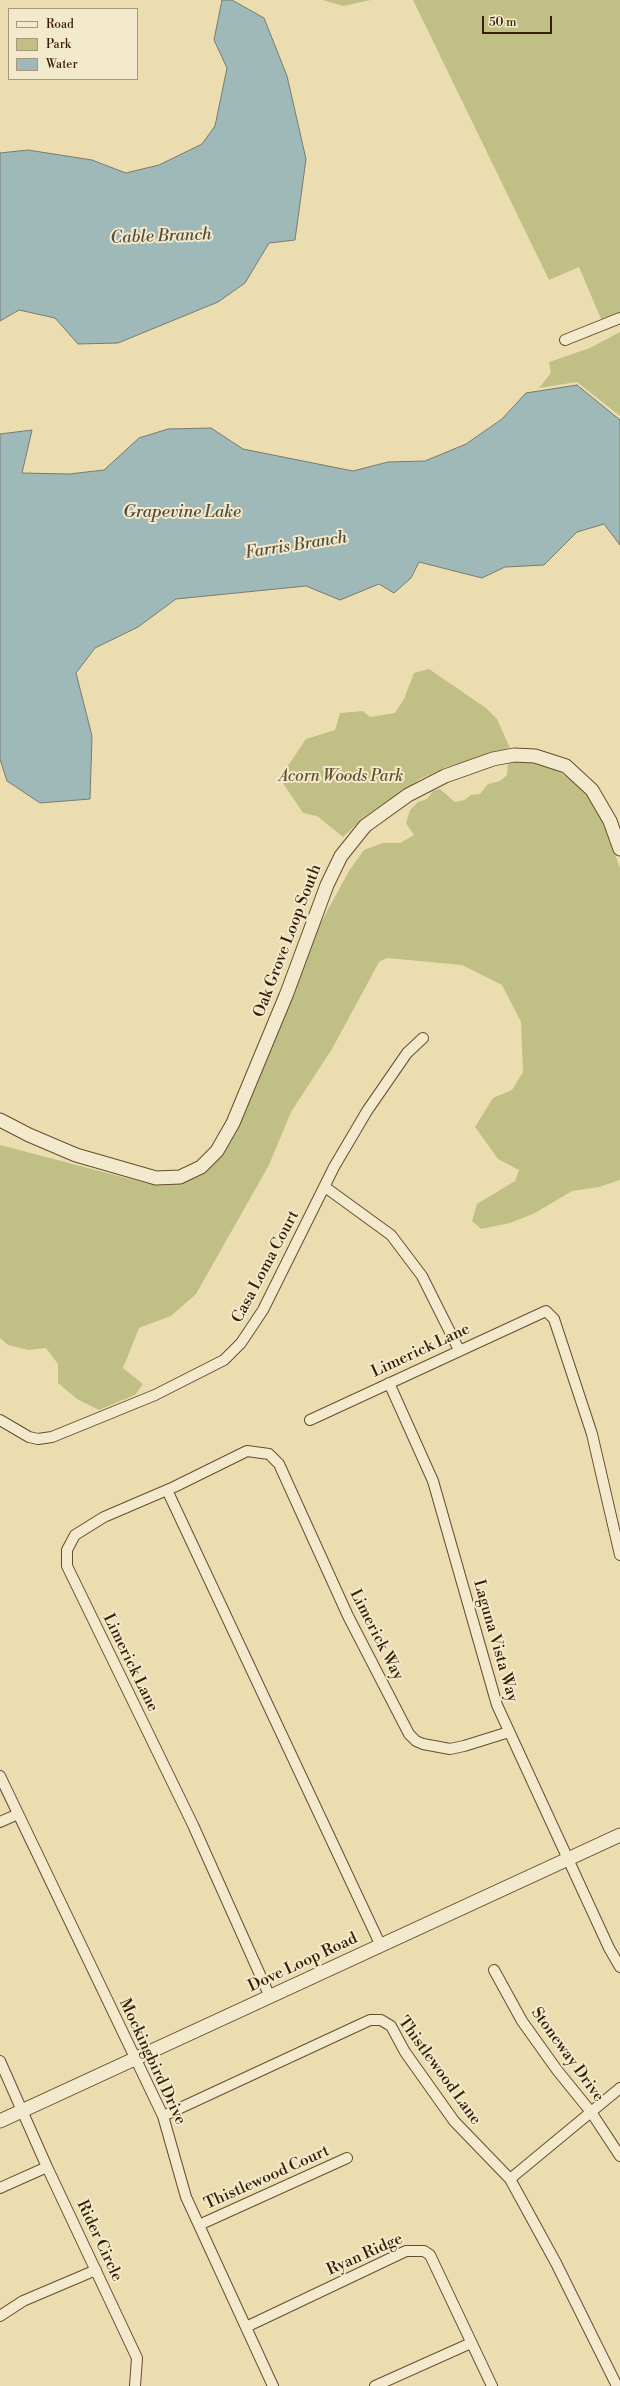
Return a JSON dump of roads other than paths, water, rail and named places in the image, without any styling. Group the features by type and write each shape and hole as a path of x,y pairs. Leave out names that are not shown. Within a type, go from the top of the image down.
{"street":[{"path":"565,340 620,318"},
{"name":"Oak Grove Loop South","path":"0,1120 29,1135 76,1155 156,1178 180,1177 201,1167 217,1151 233,1123 287,993 327,885 341,856 354,836 370,822 408,795 446,776 492,759 514,755 535,756 566,766 592,790 610,821 620,849"},
{"name":"Casa Loma Court","path":"0,1420 29,1438 38,1439 52,1437 155,1395 224,1360 241,1343 263,1310 334,1167 367,1111 407,1052 423,1038"},
{"path":"325,1187 391,1235 422,1276 459,1350"},
{"name":"Limerick Lane","path":"310,1420 546,1311 554,1318 592,1434 620,1555"},
{"name":"Laguna Vista Way","path":"389,1383 433,1480 487,1678 509,1732 609,1948 620,1967"},
{"name":"Limerick Lane","path":"269,1454 247,1451 167,1490 104,1517 85,1527 69,1543 66,1559 67,1566 193,1825 270,1997"},
{"name":"Limerick Way","path":"269,1454 279,1464 348,1616 409,1734 416,1741 423,1744 450,1749 509,1732"},
{"path":"167,1490 381,1946"},
{"name":"Mockingbird Drive","path":"0,1776 163,2116 186,2197 274,2386"},
{"path":"0,1822 18,1814"},
{"name":"Dove Loop Road","path":"0,2121 620,1836"},
{"name":"Stoneway Drive","path":"494,1970 522,2021 557,2070 591,2112 620,2156"},
{"name":"Thistlewood Lane","path":"163,2116 370,2020 381,2020 391,2026 405,2052 454,2121 510,2179 556,2263 617,2386"},
{"name":"Rider Circle","path":"0,2061 47,2167 137,2358 135,2386"},
{"path":"510,2179 620,2088"},
{"name":"Thistlewood Court","path":"199,2225 347,2158"},
{"path":"0,2188 47,2167"},
{"name":"Ryan Ridge","path":"246,2327 406,2251 416,2249 424,2251 430,2255 492,2386"},
{"path":"0,2316 23,2301 96,2270"},
{"path":"375,2386 471,2343"}],"water":[{"name":"Cable Branch","path":"222,0 232,0 264,18 287,76 306,159 295,240 269,243 245,283 218,302 118,343 78,344 55,318 19,310 0,321 0,153 28,150 92,160 126,173 159,165 202,144 215,126 227,68 214,40"},
{"name":"Grapevine Lake","path":"577,385 620,420 620,545 604,524 577,532 544,565 505,567 482,578 419,562 411,578 394,593 379,584 340,600 306,586 176,599 138,627 95,648 76,673 92,736 90,799 40,803 7,781 0,759 0,434 32,430 22,473 69,474 104,470 139,438 168,429 211,428 243,449 353,471 388,462 425,461 466,444 502,419 526,393"}],"water label":[{"name":"Farris Branch","path":"296,546"}],"park label":[{"name":"Acorn Woods Park","path":"341,777"}]}
